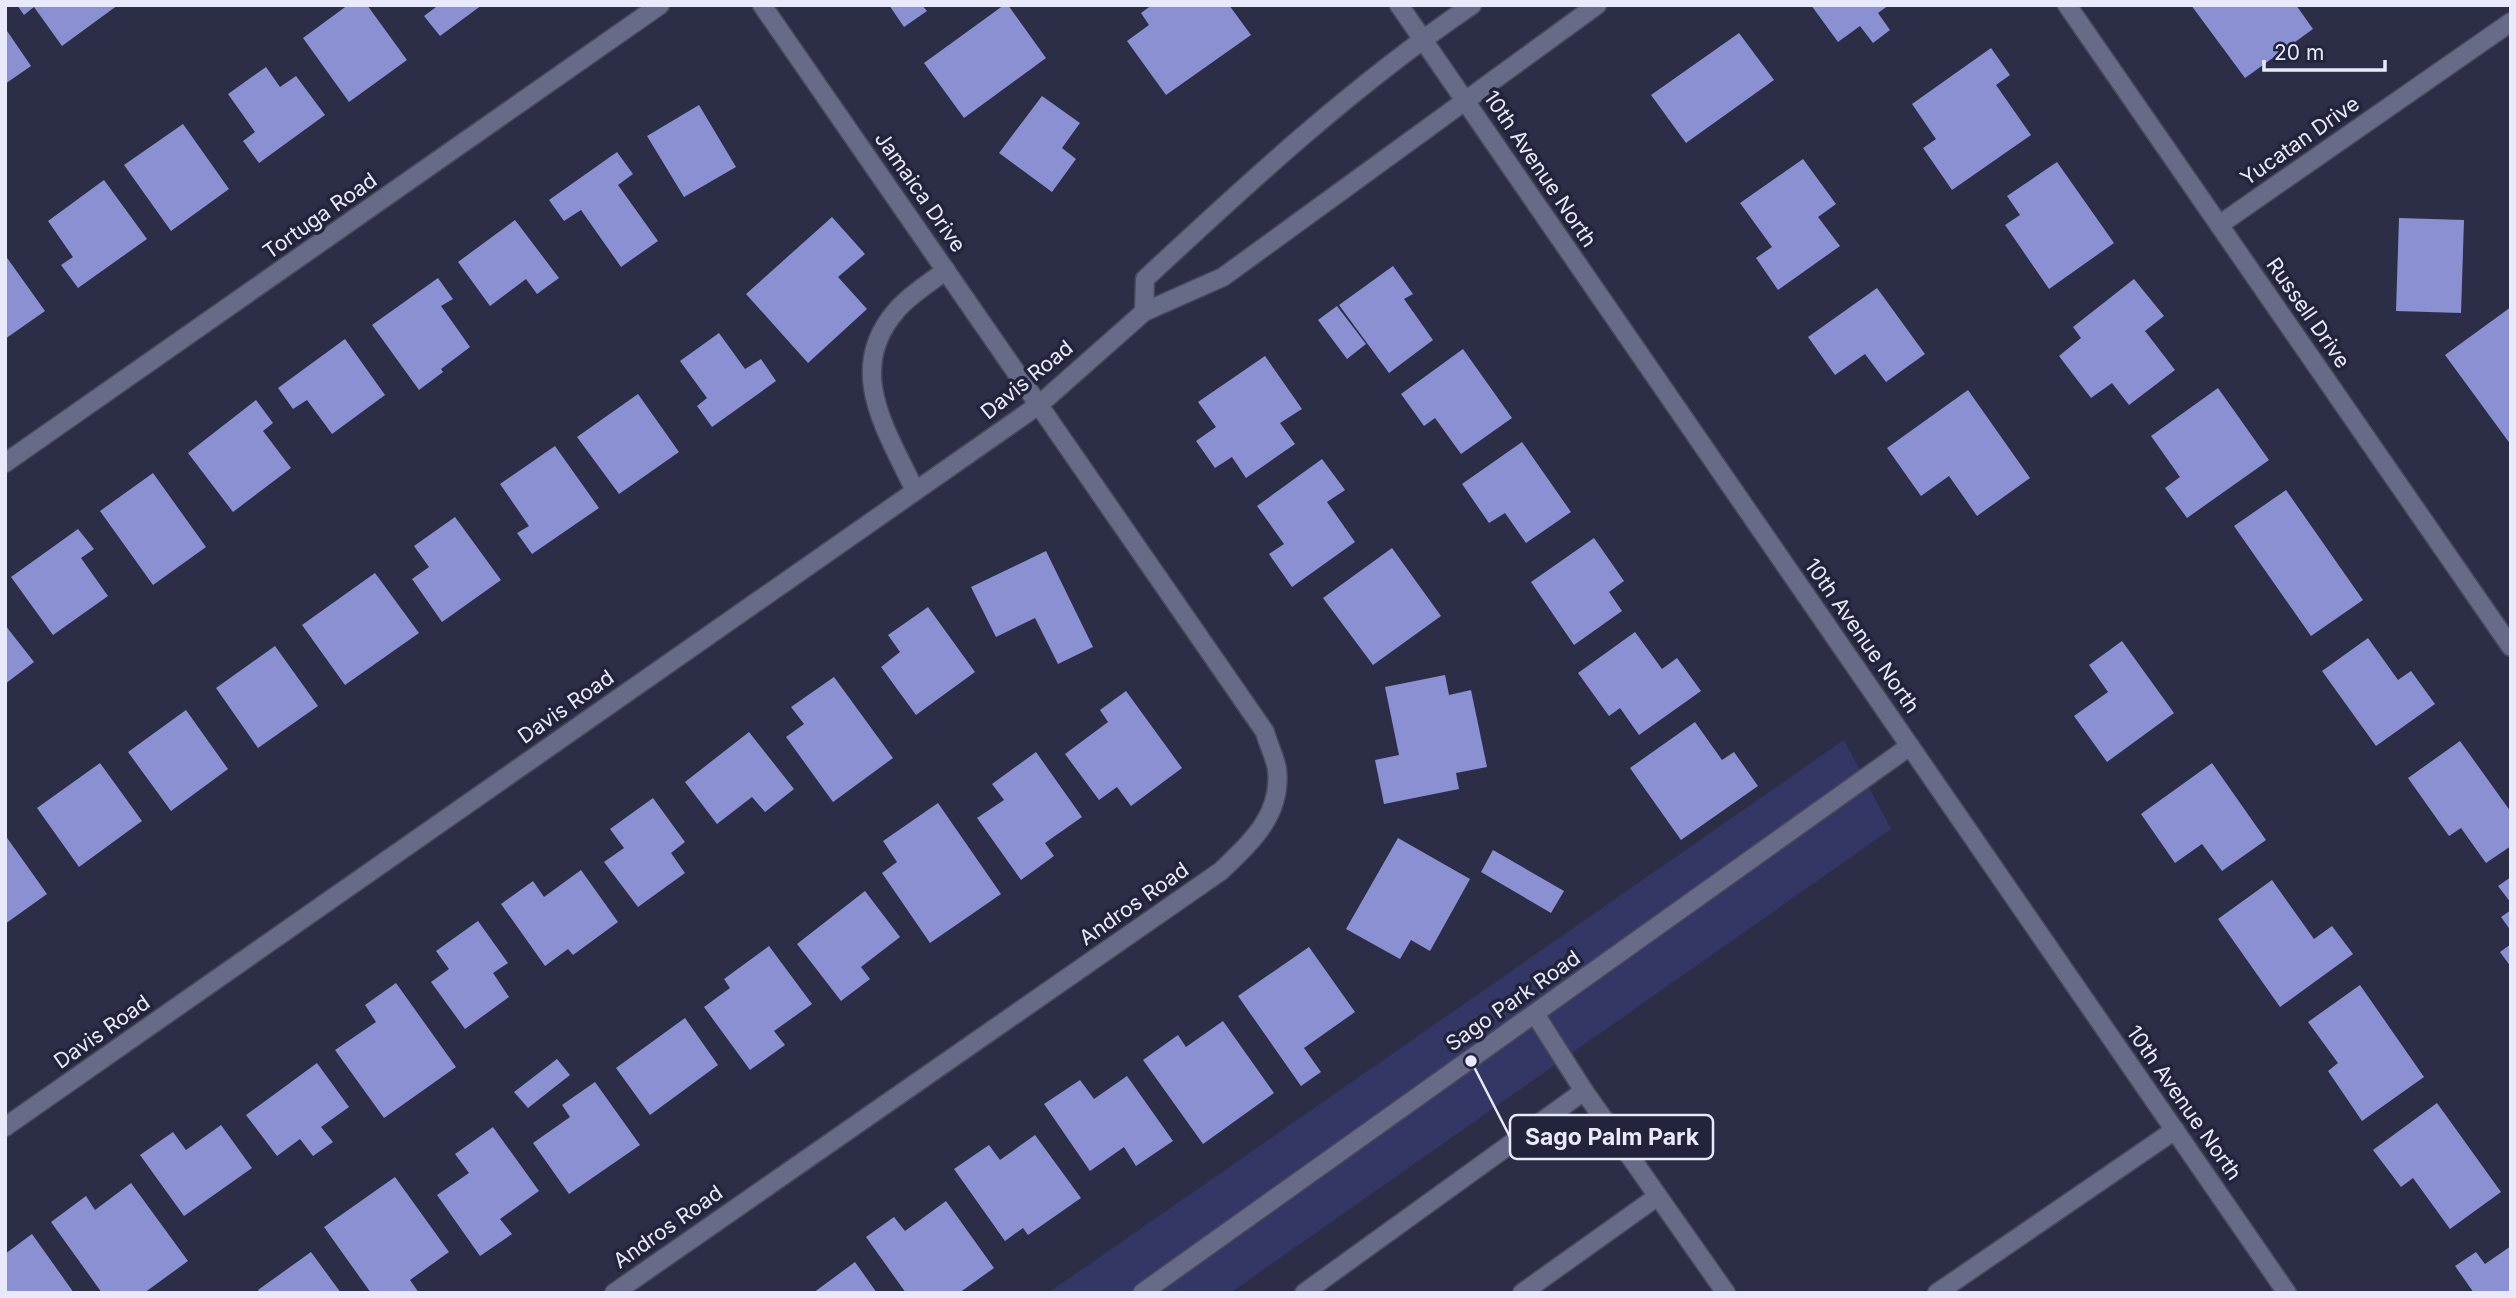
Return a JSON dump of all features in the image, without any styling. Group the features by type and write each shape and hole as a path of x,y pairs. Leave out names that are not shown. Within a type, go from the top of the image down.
{"street":[{"name":"Tortuga Road","path":"5,463 660,5"},
{"name":"Jamaica Drive","path":"762,5 1040,404"},
{"name":"10th Avenue North","path":"1399,5 2287,1293"},
{"path":"1144,312 1145,279 1262,170 1422,39 1472,5"},
{"name":"Davis Road","path":"5,1127 1040,404 1144,312 1223,277 1597,5"},
{"name":"Russell Drive","path":"2067,5 2511,647"},
{"name":"Yucatan Drive","path":"2219,225 2511,22"},
{"path":"915,491 873,399 873,351 884,326 898,308 946,270"},
{"name":"Andros Road","path":"614,1293 1221,871 1256,837 1276,801 1277,768 1265,732 1040,404"},
{"name":"Sago Park Road","path":"1142,1293 1910,746"},
{"path":"1535,1014 1584,1091 1726,1293"},
{"path":"1304,1293 1584,1091"},
{"path":"1937,1293 2175,1130"},
{"path":"1522,1293 1658,1196"}],"shaded area":[{"path":"1844,740 1891,829 1230,1293 1048,1293"}],"building":[{"path":"17,5 118,5 62,46 34,7 24,15"},
{"path":"348,5 367,5 407,60 349,102 303,38"},
{"path":"435,5 482,5 440,36 424,16 436,7"},
{"path":"889,5 922,5 927,11 904,27"},
{"path":"1004,5 1008,5 1046,58 964,118 924,63"},
{"path":"1152,5 1229,5 1251,35 1166,95 1127,41 1149,25 1141,13"},
{"path":"1811,5 1889,5 1878,13 1890,30 1873,43 1860,26 1838,42"},
{"path":"2191,5 2296,5 2313,29 2245,78"},
{"path":"5,28 31,66 5,84"},
{"path":"1739,33 1774,80 1686,143 1651,95"},
{"path":"1991,48 2010,75 1996,85 2031,135 1952,190 1923,148 1936,139 1912,104"},
{"path":"266,67 280,87 296,76 325,115 259,163 243,141 255,132 228,94"},
{"path":"1042,96 1080,123 1062,148 1076,159 1052,192 999,153"},
{"path":"699,105 736,167 684,197 647,136"},
{"path":"183,124 229,189 171,231 124,165"},
{"path":"617,152 633,174 618,185 658,241 621,267 581,210 564,221 549,200"},
{"path":"1803,159 1836,204 1818,217 1840,246 1778,290 1756,258 1772,247 1740,203"},
{"path":"2057,162 2114,243 2049,289 2005,225 2020,215 2007,196"},
{"path":"104,180 147,239 78,288 61,265 73,257 48,221"},
{"path":"832,217 865,254 838,277 867,309 808,363 746,294"},
{"path":"2399,218 2464,220 2461,313 2396,311"},
{"path":"515,220 559,278 537,294 526,279 490,306 458,262"},
{"path":"5,255 45,311 5,339"},
{"path":"1393,266 1413,294 1404,299 1433,340 1389,373 1339,305"},
{"path":"438,278 453,299 441,306 470,347 419,390 372,325"},
{"path":"2134,279 2164,316 2145,331 2175,370 2129,405 2112,383 2091,398 2059,356 2081,338 2073,327"},
{"path":"1877,288 1925,354 1886,382 1865,354 1835,375 1808,337"},
{"path":"1337,306 1366,344 1347,359 1318,320"},
{"path":"2511,307 2511,445 2445,355"},
{"path":"719,333 745,369 761,359 776,381 712,427 697,406 707,398 680,361"},
{"path":"345,339 385,395 332,434 307,400 293,409 278,388"},
{"path":"1463,349 1512,418 1461,454 1435,418 1424,426 1401,394"},
{"path":"1265,356 1302,409 1280,423 1295,444 1246,478 1232,457 1215,468 1196,441 1216,427 1198,402"},
{"path":"2218,388 2269,460 2187,518 2165,488 2180,477 2151,436"},
{"path":"1968,390 2030,478 1977,516 1949,476 1921,496 1887,448"},
{"path":"638,394 679,452 619,494 577,437"},
{"path":"256,400 273,423 263,431 291,468 233,512 188,453"},
{"path":"1522,442 1571,512 1526,543 1505,513 1489,523 1462,484"},
{"path":"555,446 599,508 532,554 517,533 529,526 500,484"},
{"path":"1322,459 1345,490 1327,502 1355,542 1292,587 1269,554 1284,544 1257,506"},
{"path":"153,473 206,547 153,585 100,511"},
{"path":"2286,490 2363,600 2311,636 2234,526"},
{"path":"455,517 501,580 442,622 412,579 429,567 414,546"},
{"path":"78,529 94,549 81,558 108,596 53,635 11,577"},
{"path":"1594,538 1624,581 1609,592 1622,611 1574,645 1531,582"},
{"path":"1392,548 1441,616 1373,665 1323,598"},
{"path":"1046,551 1093,647 1058,664 1035,618 996,637 971,587"},
{"path":"375,573 419,633 345,685 302,625"},
{"path":"928,607 975,672 916,715 881,667 900,652 888,635"},
{"path":"5,625 34,662 5,684"},
{"path":"1635,632 1662,669 1677,658 1701,691 1639,735 1620,708 1609,716 1578,673"},
{"path":"2368,638 2398,680 2411,671 2435,704 2376,746 2322,671"},
{"path":"2122,641 2174,713 2107,762 2074,716 2108,692 2089,665"},
{"path":"275,646 318,706 258,748 216,688"},
{"path":"1445,675 1449,695 1471,690 1487,767 1456,773 1459,789 1384,804 1375,760 1399,755 1385,687"},
{"path":"834,677 893,758 833,802 786,737 804,724 791,707"},
{"path":"1126,691 1182,768 1131,806 1117,787 1099,800 1065,754 1108,722 1100,710"},
{"path":"186,710 228,769 171,811 128,752"},
{"path":"1695,722 1722,760 1734,752 1758,786 1681,840 1630,768"},
{"path":"749,732 794,789 765,812 752,797 717,824 685,782"},
{"path":"2460,741 2511,812 2511,846 2486,863 2461,828 2449,836 2408,778"},
{"path":"1036,752 1082,817 1045,843 1054,856 1021,880 977,818 1004,800 992,784"},
{"path":"100,763 142,821 79,867 37,808"},
{"path":"2212,763 2266,840 2222,871 2202,844 2175,863 2141,814"},
{"path":"653,798 685,842 671,853 685,873 638,907 604,862 624,848 610,829"},
{"path":"938,803 1001,894 930,943 882,873 897,862 883,841"},
{"path":"5,835 47,894 5,924"},
{"path":"1398,838 1470,879 1430,951 1411,940 1400,959 1346,929"},
{"path":"1493,850 1564,891 1551,913 1481,872"},
{"path":"581,870 618,922 573,955 568,949 545,966 501,904 533,881 544,897"},
{"path":"2511,877 2511,903 2498,886"},
{"path":"2272,880 2314,939 2332,926 2353,954 2280,1007 2218,919"},
{"path":"865,891 900,937 861,967 870,979 841,1001 797,944"},
{"path":"2511,910 2511,931 2501,917"},
{"path":"478,921 508,963 493,973 509,997 465,1029 431,982 449,969 436,951"},
{"path":"2511,944 2511,967 2500,952"},
{"path":"769,946 812,1004 774,1031 785,1045 750,1070 704,1007 730,988 724,979"},
{"path":"1309,947 1355,1012 1304,1048 1321,1072 1301,1086 1238,996"},
{"path":"396,983 456,1067 384,1118 335,1050 376,1022 365,1005"},
{"path":"2360,985 2424,1077 2362,1121 2328,1071 2338,1063 2308,1022"},
{"path":"685,1018 718,1065 650,1115 616,1068"},
{"path":"1223,1021 1274,1093 1203,1144 1143,1060 1178,1035 1186,1047"},
{"path":"557,1059 570,1075 528,1108 514,1092"},
{"path":"317,1063 349,1107 321,1127 333,1142 313,1156 300,1139 277,1156 246,1115"},
{"path":"1127,1076 1173,1141 1136,1166 1124,1147 1090,1171 1044,1104 1080,1080 1094,1099"},
{"path":"595,1082 640,1145 569,1194 533,1143 570,1117 562,1105"},
{"path":"2437,1103 2501,1192 2450,1229 2413,1178 2401,1187 2373,1150"},
{"path":"221,1125 252,1168 184,1216 140,1155 173,1132 186,1150"},
{"path":"493,1127 539,1191 500,1219 512,1234 480,1256 437,1195 469,1173 455,1154"},
{"path":"1035,1135 1081,1198 1028,1235 1023,1228 1005,1241 954,1169 989,1145 1000,1160"},
{"path":"395,1177 449,1252 410,1280 419,1293 371,1293 324,1227"},
{"path":"131,1183 188,1261 144,1293 102,1293 51,1222 86,1196 95,1210"},
{"path":"946,1201 994,1268 959,1293 906,1293 866,1237 894,1217 905,1231"},
{"path":"32,1234 74,1293 5,1293 5,1254"},
{"path":"2511,1246 2511,1293 2474,1293 2455,1266 2476,1252 2485,1264"},
{"path":"311,1252 341,1293 260,1293 258,1290"},
{"path":"855,1262 877,1293 813,1293"}],"place":[{"name":"Sago Palm Park","path":"1471,1061"}]}
